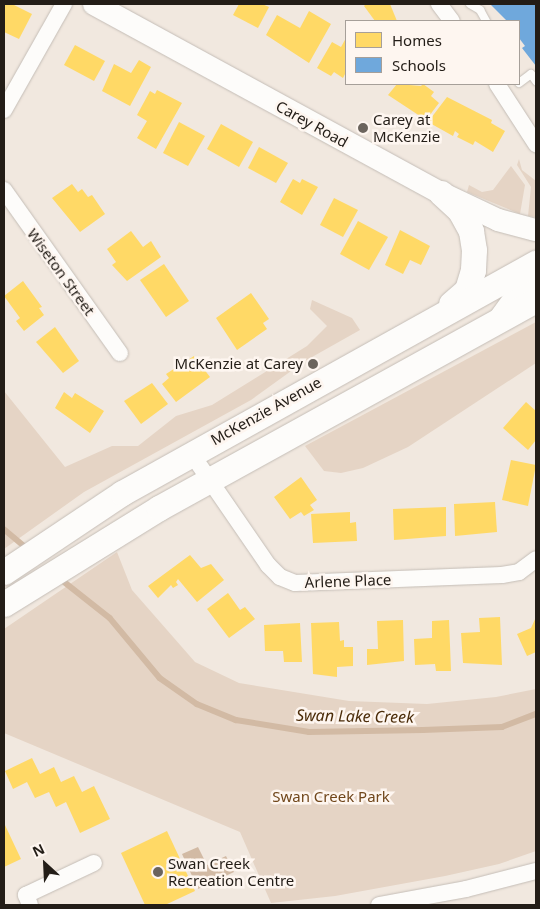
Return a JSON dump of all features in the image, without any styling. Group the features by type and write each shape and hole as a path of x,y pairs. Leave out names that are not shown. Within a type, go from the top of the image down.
{"main road":[{"path":"435,318 467,290 473,270 471,231 460,210 441,193"},
{"name":"McKenzie Avenue","path":"4,572 54,536 191,452 536,263"},
{"path":"4,604 78,556 209,481 536,300"}],"street":[{"path":"4,110 64,4"},
{"name":"Carey Road","path":"94,4 441,193 498,220 536,230"},
{"path":"439,4 451,20"},
{"path":"501,89 536,144"},
{"name":"Wiseton Street","path":"4,190 120,353"},
{"path":"498,321 516,296 536,285"},
{"name":"Arlene Place","path":"191,452 268,565 280,577 295,583 502,575 518,572 536,559"},
{"path":"30,905 26,895 94,863"},
{"path":"379,905 466,889 536,871"}],"lane":[{"path":"470,4 480,10 485,20"},
{"path":"520,82 531,74 536,82"},
{"path":"501,89 515,85"}],"green space":[{"path":"519,159 522,170 536,181 536,217 528,216 531,187 517,165"},
{"path":"511,166 525,185 520,214 467,192 469,185 482,192 493,190"},
{"path":"312,300 352,318 360,330 305,361 251,400 84,492 4,549 4,391 65,467 112,446 138,446 176,416 212,405 307,346 327,326 310,309"},
{"path":"536,322 536,363 408,447 363,468 341,473 324,471 305,446"},
{"name":"Swan Creek Park","path":"117,552 132,590 195,662 239,683 349,701 427,704 496,697 536,689 536,851 499,864 445,876 335,896 271,903 240,832 4,733 4,629"}],"shaded area":[{"path":"198,847 207,865 226,856 234,872 198,889 182,854"}],"building: Homes":[{"path":"4,4 12,4 32,14 19,39 4,32"},
{"path":"239,4 262,4 269,7 258,28 233,15"},
{"path":"366,4 390,4 397,20 374,20 364,6"},
{"path":"309,11 331,24 309,63 266,35 277,15 300,28"},
{"path":"345,40 345,74 343,78 334,72 331,76 317,68 332,42 341,47"},
{"path":"75,45 105,61 94,81 64,65"},
{"path":"139,60 151,67 130,106 102,91 114,64 131,73"},
{"path":"396,85 424,85 434,92 431,96 439,103 426,120 388,95"},
{"path":"157,90 182,103 156,149 137,138 147,121 137,115 150,91 155,94"},
{"path":"447,97 492,120 491,123 505,131 493,152 475,141 473,145 457,137 459,134 455,131 453,136 428,122"},
{"path":"179,122 205,136 188,166 163,153"},
{"path":"221,124 253,142 239,167 207,149"},
{"path":"259,147 288,163 276,183 248,168"},
{"path":"293,179 300,183 302,179 318,187 302,215 280,202"},
{"path":"72,184 78,192 82,189 88,197 92,195 105,214 80,232 52,198"},
{"path":"334,198 358,210 343,237 320,225"},
{"path":"358,221 388,237 369,270 340,254"},
{"path":"400,230 430,246 421,265 410,260 403,274 385,265"},
{"path":"131,231 143,247 151,241 161,257 127,281 112,265 116,262 107,249"},
{"path":"164,264 189,301 166,317 140,280"},
{"path":"23,281 42,307 39,308 44,315 24,331 16,321 20,318 4,296"},
{"path":"251,293 269,319 263,323 267,329 237,350 216,318"},
{"path":"55,327 79,361 63,373 36,342"},
{"path":"194,356 210,377 176,402 162,384 169,378 166,374"},
{"path":"152,383 168,404 141,424 124,401"},
{"path":"64,392 72,398 75,393 104,411 90,433 55,408"},
{"path":"526,402 536,411 536,440 528,450 503,428"},
{"path":"511,460 536,465 528,506 502,500"},
{"path":"301,477 317,500 310,505 314,510 304,516 301,512 290,519 274,497"},
{"path":"495,502 497,532 455,536 454,504"},
{"path":"446,507 446,536 394,540 393,509"},
{"path":"350,512 350,523 356,522 357,541 313,543 311,514"},
{"path":"190,555 201,568 211,564 224,580 197,602 178,579 176,582 178,585 173,588 171,585 158,598 148,586"},
{"path":"228,593 240,610 245,607 255,619 229,638 207,609"},
{"path":"500,617 502,665 463,663 461,633 480,632 479,618"},
{"path":"536,617 536,652 527,656 517,634 531,628"},
{"path":"403,620 404,661 367,665 367,649 378,649 377,621"},
{"path":"449,620 451,671 436,671 435,664 415,665 414,639 432,638 432,621"},
{"path":"339,622 340,641 344,640 344,647 353,647 353,666 337,667 337,677 313,674 311,623"},
{"path":"300,623 302,662 284,662 283,651 265,651 264,625"},
{"path":"32,758 40,774 54,767 61,782 74,776 82,792 94,786 110,819 80,833 66,802 56,807 49,792 35,798 27,782 13,789 5,771"},
{"path":"4,823 21,859 4,867"},
{"name":"Swan Creek Recreation Centre","path":"167,831 195,891 165,905 145,905 121,853"}],"building: Schools":[{"path":"490,4 536,4 536,66 522,48 525,46 520,39 520,20 506,20"}],"waterway":[{"name":"Swan Lake Creek","path":"4,529 28,549"},
{"name":"Swan Lake Creek","path":"58,577 110,618 160,678 197,704 236,720 309,732 423,730 502,727 536,714"}],"place":[{"name":"Carey at McKenzie","path":"363,128"},
{"name":"McKenzie at Carey","path":"313,364"},
{"name":"Swan Creek Recreation Centre","path":"158,872"}]}
